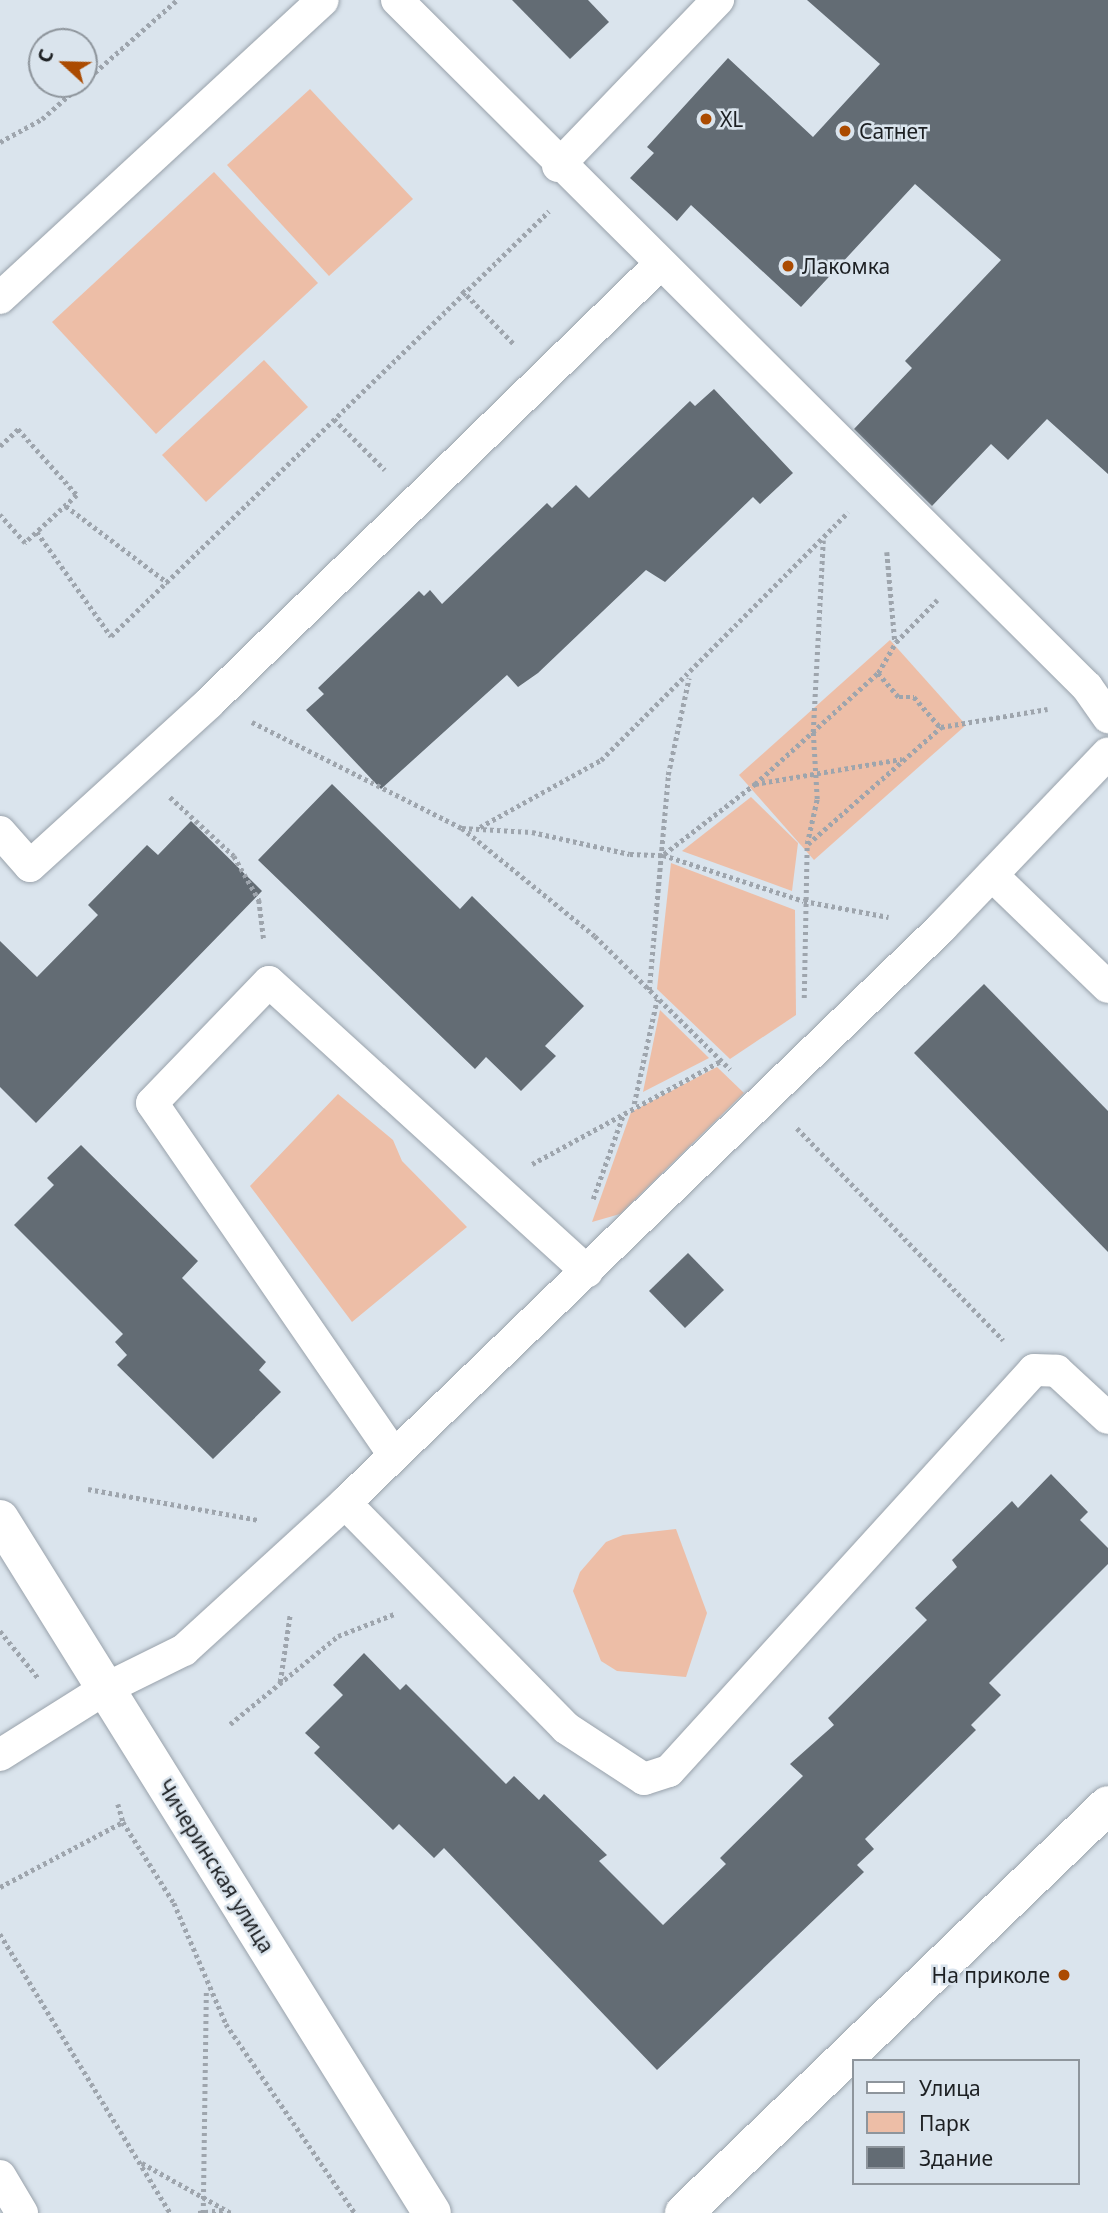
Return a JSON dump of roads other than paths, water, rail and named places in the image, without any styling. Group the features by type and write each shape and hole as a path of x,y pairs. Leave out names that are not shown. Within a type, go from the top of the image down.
{"main road":[{"name":"Чичеринская улица","path":"0,1519 432,2213"},
{"path":"684,2213 1108,1805"}],"lane":[{"path":"0,298 323,0"},
{"path":"397,0 570,173 658,266 1087,687 1108,717"},
{"path":"570,173 718,0"},
{"path":"0,832 30,866 209,703 414,498 658,266"},
{"path":"0,1755 105,1689 184,1650 345,1503 942,927 1108,753"},
{"path":"992,875 1108,987"},
{"path":"394,1455 152,1103 269,982 587,1271"},
{"path":"345,1503 566,1728 644,1779 669,1771 1034,1370 1057,1371 1108,1419"},
{"path":"0,2176 22,2213"}],"place":[{"name":"XL","path":"706,119"},
{"name":"Сатнет","path":"845,131"},
{"name":"Лакомка","path":"788,266"},
{"name":"На приколе","path":"1064,1975"}]}
